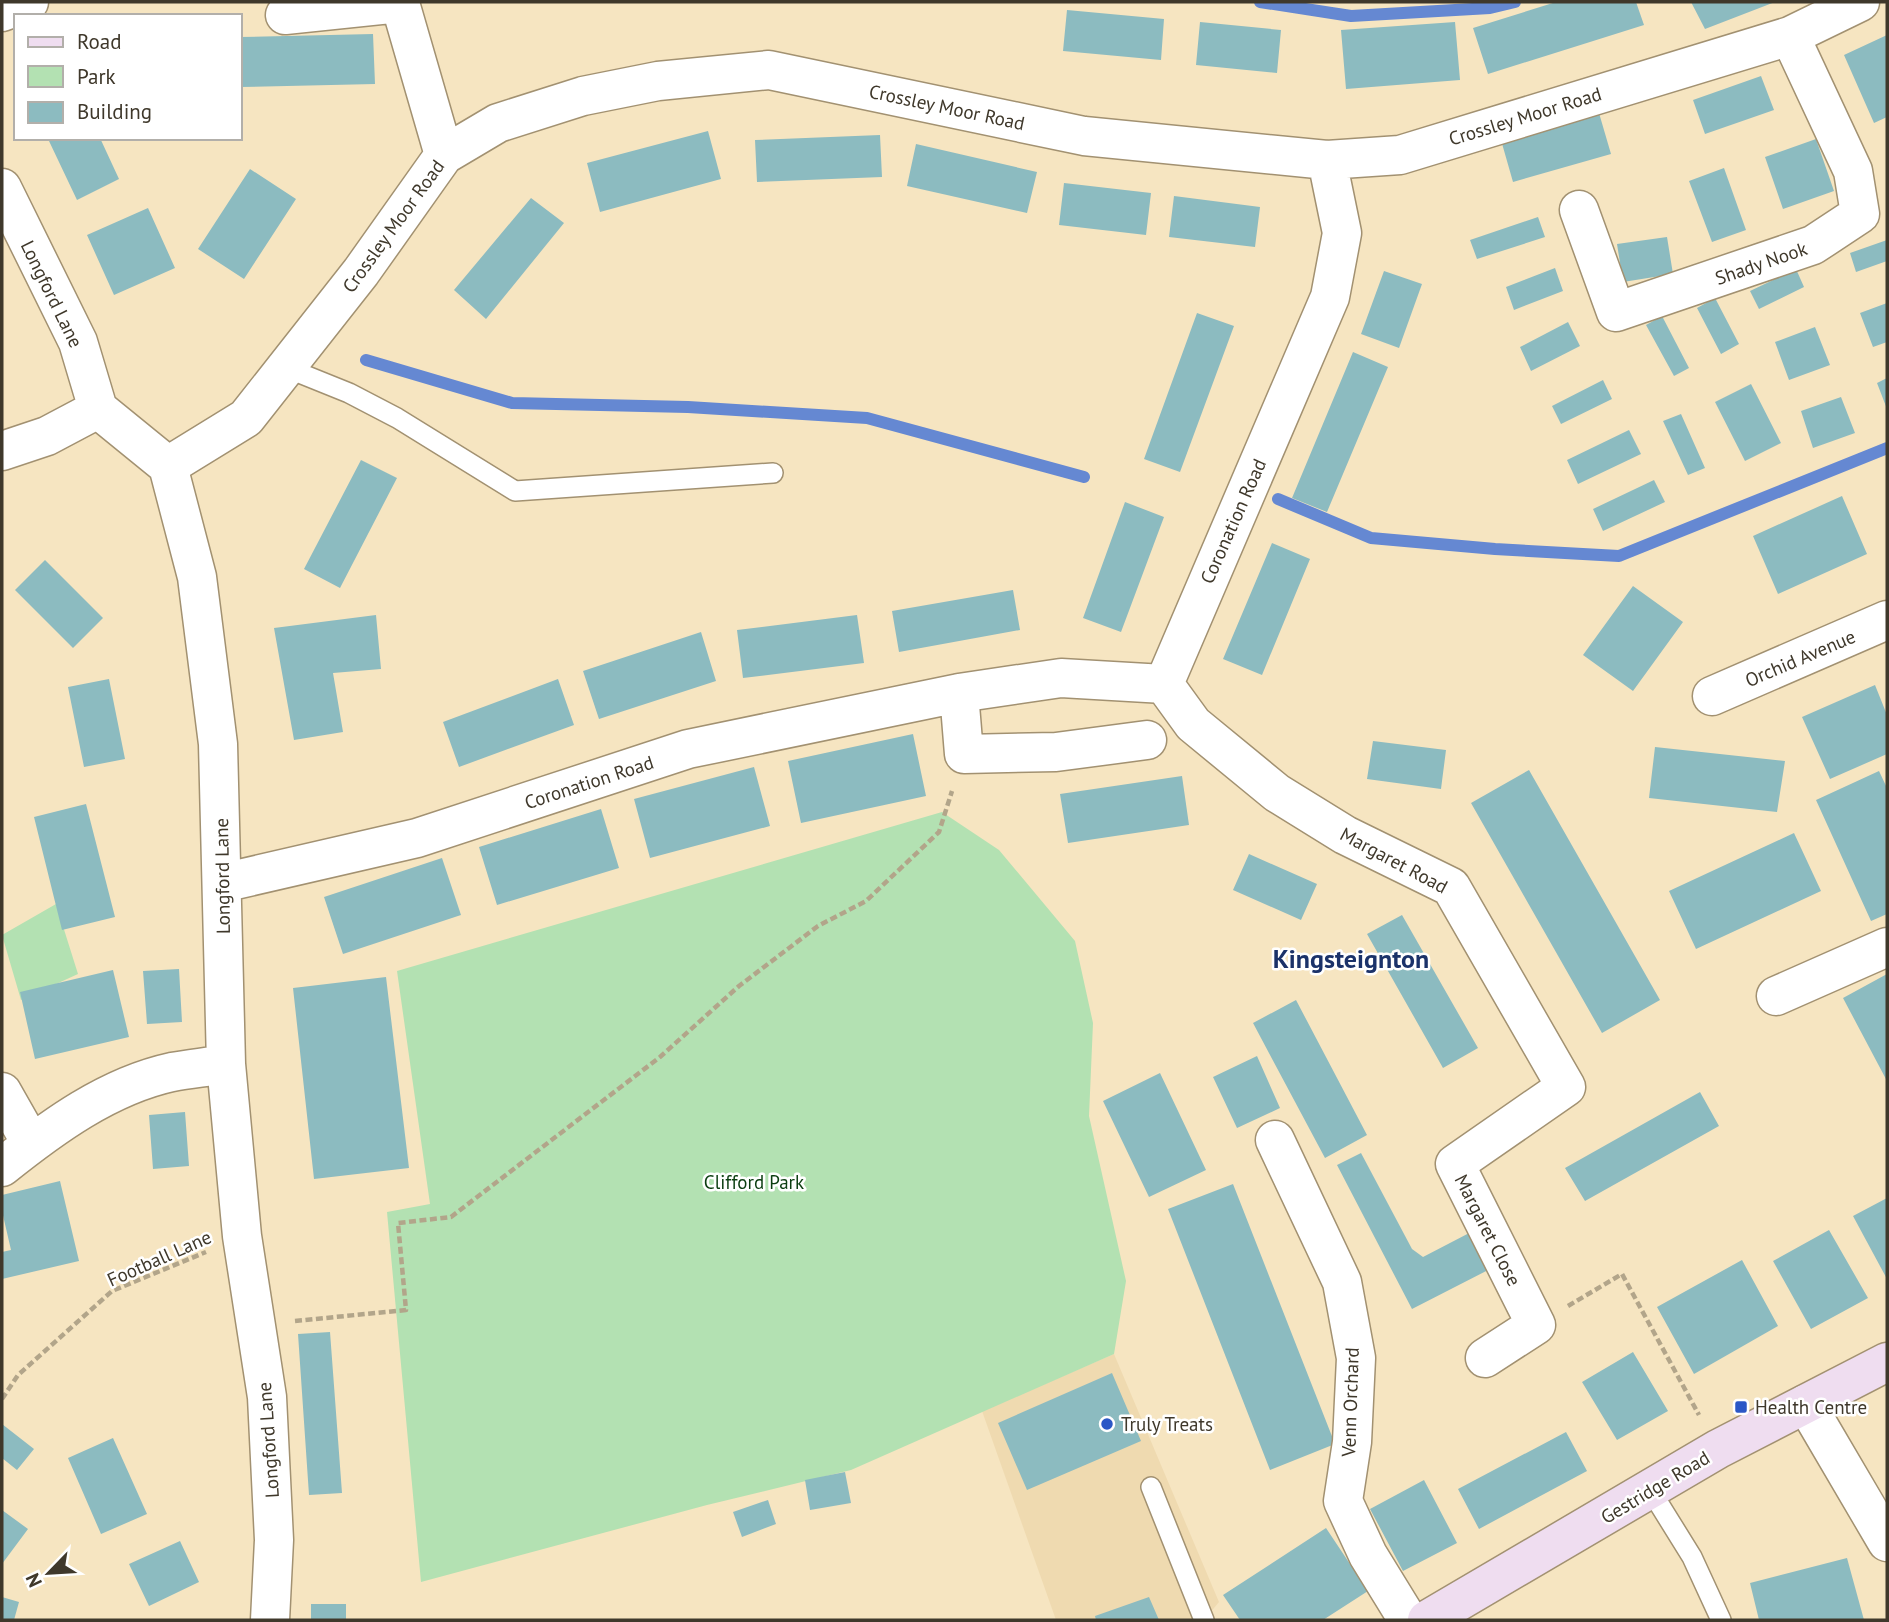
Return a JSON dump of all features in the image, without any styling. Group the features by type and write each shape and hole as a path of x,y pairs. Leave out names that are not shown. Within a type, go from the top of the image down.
{"main road":[{"name":"Gestridge Road","path":"1427,1620 1651,1491 1718,1449 1887,1362"}],"street":[{"path":"2,12 29,2"},
{"name":"Crossley Moor Road","path":"168,466 246,418 361,272 443,155 498,123 583,96 658,81 769,70 1084,136 1327,160 1400,155 1790,36 1860,2"},
{"path":"285,15 400,4 443,155"},
{"name":"Shady Nook","path":"1579,210 1616,312 1813,245 1860,214 1853,171 1790,36"},
{"name":"Coronation Road","path":"222,884 417,838 688,749 959,694 1061,678 1164,684 1330,297 1342,233 1327,160"},
{"name":"Longford Lane","path":"2,188 34,258 78,342 97,409"},
{"path":"2,451 47,436 97,409 168,466"},
{"name":"Longford Lane","path":"168,466 197,577 218,744 226,1065 242,1236 267,1397 274,1540 270,1620"},
{"name":"Orchid Avenue","path":"1712,696 1887,620"},
{"name":"Margaret Road","path":"1164,684 1193,724 1277,793 1345,835 1451,887 1566,1087"},
{"path":"959,694 964,754 1056,752 1147,740"},
{"path":"1776,996 1887,947"},
{"path":"2,1167 31,1143 115,1091 171,1073 226,1065"},
{"name":"Margaret Close","path":"1536,1325 1455,1164 1566,1087"},
{"path":"2,1092 31,1143"},
{"name":"Venn Orchard","path":"1275,1140 1342,1282 1356,1358 1352,1441 1343,1501 1368,1555 1408,1620"},
{"path":"1485,1358 1536,1325"},
{"path":"1806,1404 1887,1542"}],"lane":[{"path":"287,368 349,393 397,418 515,491 773,473"},
{"path":"1151,1487 1204,1620"},
{"path":"1651,1491 1692,1557 1721,1620"}],"path":[{"path":"256,1324 406,1311 398,1223 450,1217 660,1057 749,978 818,926 866,901 939,832 964,754"},
{"name":"Football Lane","path":"2,1399 18,1375 112,1291 242,1236"},
{"path":"1536,1325 1622,1275 1718,1449"}],"shaded area":[{"path":"1114,1354 1219,1602 1204,1620 1056,1620 982,1411"}],"green space":[{"name":"Clifford Park","path":"942,812 999,850 1075,941 1093,1023 1089,1116 1126,1281 1114,1354 851,1470 707,1505 421,1582 387,1212 430,1204 397,971"},
{"path":"56,904 78,974 21,1000 2,935"}],"building":[{"path":"1556,2 1636,2 1644,25 1488,74 1473,28"},
{"path":"1691,2 1775,2 1705,29"},
{"path":"1067,10 1164,19 1161,60 1063,51"},
{"path":"1200,22 1281,30 1277,73 1196,65"},
{"path":"1455,22 1460,80 1346,89 1341,30"},
{"path":"373,34 375,84 242,87 242,37"},
{"path":"1887,35 1887,117 1874,123 1844,55"},
{"path":"1761,76 1774,110 1705,134 1693,100"},
{"path":"1599,113 1611,154 1513,182 1501,140"},
{"path":"708,131 721,179 600,212 587,163"},
{"path":"880,135 882,177 757,182 755,140"},
{"path":"1816,139 1834,191 1783,209 1765,157"},
{"path":"101,140 119,179 77,200 49,141"},
{"path":"916,144 1037,172 1027,213 907,186"},
{"path":"1724,168 1746,230 1712,242 1689,181"},
{"path":"250,169 296,199 244,279 198,249"},
{"path":"1064,183 1151,193 1146,235 1059,225"},
{"path":"1174,196 1260,207 1255,247 1169,237"},
{"path":"531,198 564,223 486,319 454,290"},
{"path":"148,208 175,268 114,295 87,235"},
{"path":"1538,217 1545,237 1477,259 1470,240"},
{"path":"1667,237 1673,274 1623,282 1617,244"},
{"path":"1887,240 1887,261 1856,272 1850,253"},
{"path":"1555,268 1563,291 1514,310 1506,287"},
{"path":"1796,269 1804,287 1759,309 1750,291"},
{"path":"1384,271 1422,284 1399,348 1361,334"},
{"path":"1715,298 1739,344 1721,354 1697,308"},
{"path":"1887,303 1887,342 1873,347 1860,313"},
{"path":"1197,313 1234,326 1180,472 1144,459"},
{"path":"1662,316 1689,368 1674,376 1646,325"},
{"path":"1568,322 1580,346 1531,371 1520,347"},
{"path":"1815,327 1830,365 1789,380 1775,342"},
{"path":"1353,352 1388,367 1327,512 1292,498"},
{"path":"1887,378 1887,409 1877,383"},
{"path":"1603,380 1612,399 1561,424 1552,406"},
{"path":"1751,384 1781,443 1745,461 1715,402"},
{"path":"1841,397 1855,433 1813,448 1801,411"},
{"path":"1681,414 1705,468 1688,475 1663,421"},
{"path":"1629,430 1641,454 1578,484 1567,460"},
{"path":"361,460 397,478 340,588 304,569"},
{"path":"1654,480 1665,502 1603,531 1593,509"},
{"path":"1842,496 1867,554 1778,594 1753,536"},
{"path":"1125,502 1164,517 1121,632 1083,618"},
{"path":"1272,543 1310,559 1262,675 1223,659"},
{"path":"45,560 103,618 73,648 15,590"},
{"path":"1633,586 1683,622 1633,691 1583,655"},
{"path":"1013,590 1020,630 899,652 892,611"},
{"path":"376,615 381,669 333,673 343,732 294,740 274,628"},
{"path":"857,615 864,663 743,678 737,630"},
{"path":"701,632 716,681 599,719 583,671"},
{"path":"109,679 125,759 84,767 68,687"},
{"path":"558,679 574,725 459,767 443,722"},
{"path":"1875,685 1887,715 1887,754 1830,779 1802,717"},
{"path":"913,734 926,796 801,823 788,761"},
{"path":"1373,741 1446,750 1441,789 1367,779"},
{"path":"1655,747 1785,761 1777,812 1649,798"},
{"path":"754,767 770,826 650,858 634,799"},
{"path":"1529,770 1660,1000 1602,1033 1471,803"},
{"path":"1879,771 1887,788 1887,914 1871,921 1816,800"},
{"path":"1182,776 1189,825 1068,843 1060,794"},
{"path":"86,804 115,917 62,930 34,817"},
{"path":"601,809 619,868 497,905 479,847"},
{"path":"1794,833 1821,891 1696,949 1669,891"},
{"path":"1249,854 1317,884 1301,920 1233,890"},
{"path":"442,858 461,915 343,954 324,897"},
{"path":"1402,915 1478,1048 1443,1068 1367,934"},
{"path":"179,969 182,1022 147,1024 143,971"},
{"path":"113,970 129,1037 35,1059 20,992"},
{"path":"1887,974 1887,1081 1843,998"},
{"path":"386,977 409,1168 314,1179 293,988"},
{"path":"1296,1000 1367,1135 1325,1158 1253,1023"},
{"path":"1257,1056 1280,1108 1237,1128 1213,1077"},
{"path":"1160,1073 1206,1170 1149,1197 1103,1101"},
{"path":"1700,1092 1719,1126 1585,1201 1565,1168"},
{"path":"185,1112 189,1166 153,1169 149,1115"},
{"path":"1361,1153 1412,1249 1423,1257 1475,1230 1494,1267 1412,1309 1337,1165"},
{"path":"60,1181 79,1261 2,1279 2,1252 11,1250 2,1211 2,1195"},
{"path":"1233,1184 1335,1444 1270,1470 1168,1209"},
{"path":"1887,1198 1887,1279 1853,1216"},
{"path":"1829,1230 1868,1298 1811,1329 1773,1261"},
{"path":"1742,1260 1778,1326 1694,1374 1657,1307"},
{"path":"330,1332 342,1493 309,1495 298,1334"},
{"path":"1633,1352 1668,1411 1617,1440 1582,1382"},
{"path":"1112,1373 1141,1441 1027,1490 998,1423"},
{"path":"2,1424 34,1449 17,1470 2,1458"},
{"path":"1566,1432 1587,1471 1479,1529 1458,1489"},
{"path":"113,1438 147,1514 101,1534 68,1458"},
{"path":"845,1472 851,1503 810,1510 805,1480"},
{"path":"1424,1480 1457,1543 1403,1571 1370,1509"},
{"path":"768,1500 776,1524 742,1537 733,1512"},
{"path":"2,1510 28,1529 2,1564"},
{"path":"1326,1528 1368,1591 1323,1620 1240,1620 1223,1595"},
{"path":"180,1541 199,1582 149,1606 129,1564"},
{"path":"1847,1558 1864,1620 1759,1620 1750,1583"},
{"path":"2,1597 19,1602 14,1620 2,1620"},
{"path":"1149,1597 1159,1620 1096,1620 1095,1616"},
{"path":"311,1604 346,1604 346,1620 311,1620"}],"waterway":[{"path":"1260,2 1351,16 1490,8 1515,2"},
{"path":"366,360 512,403 688,407 867,418 1084,477"},
{"path":"1278,499 1371,538 1619,556 1887,448"}],"place":[{"name":"Health Centre","path":"1741,1407"},
{"name":"Truly Treats","path":"1107,1424"}],"district":[{"name":"Kingsteignton","path":"1351,959"}]}
